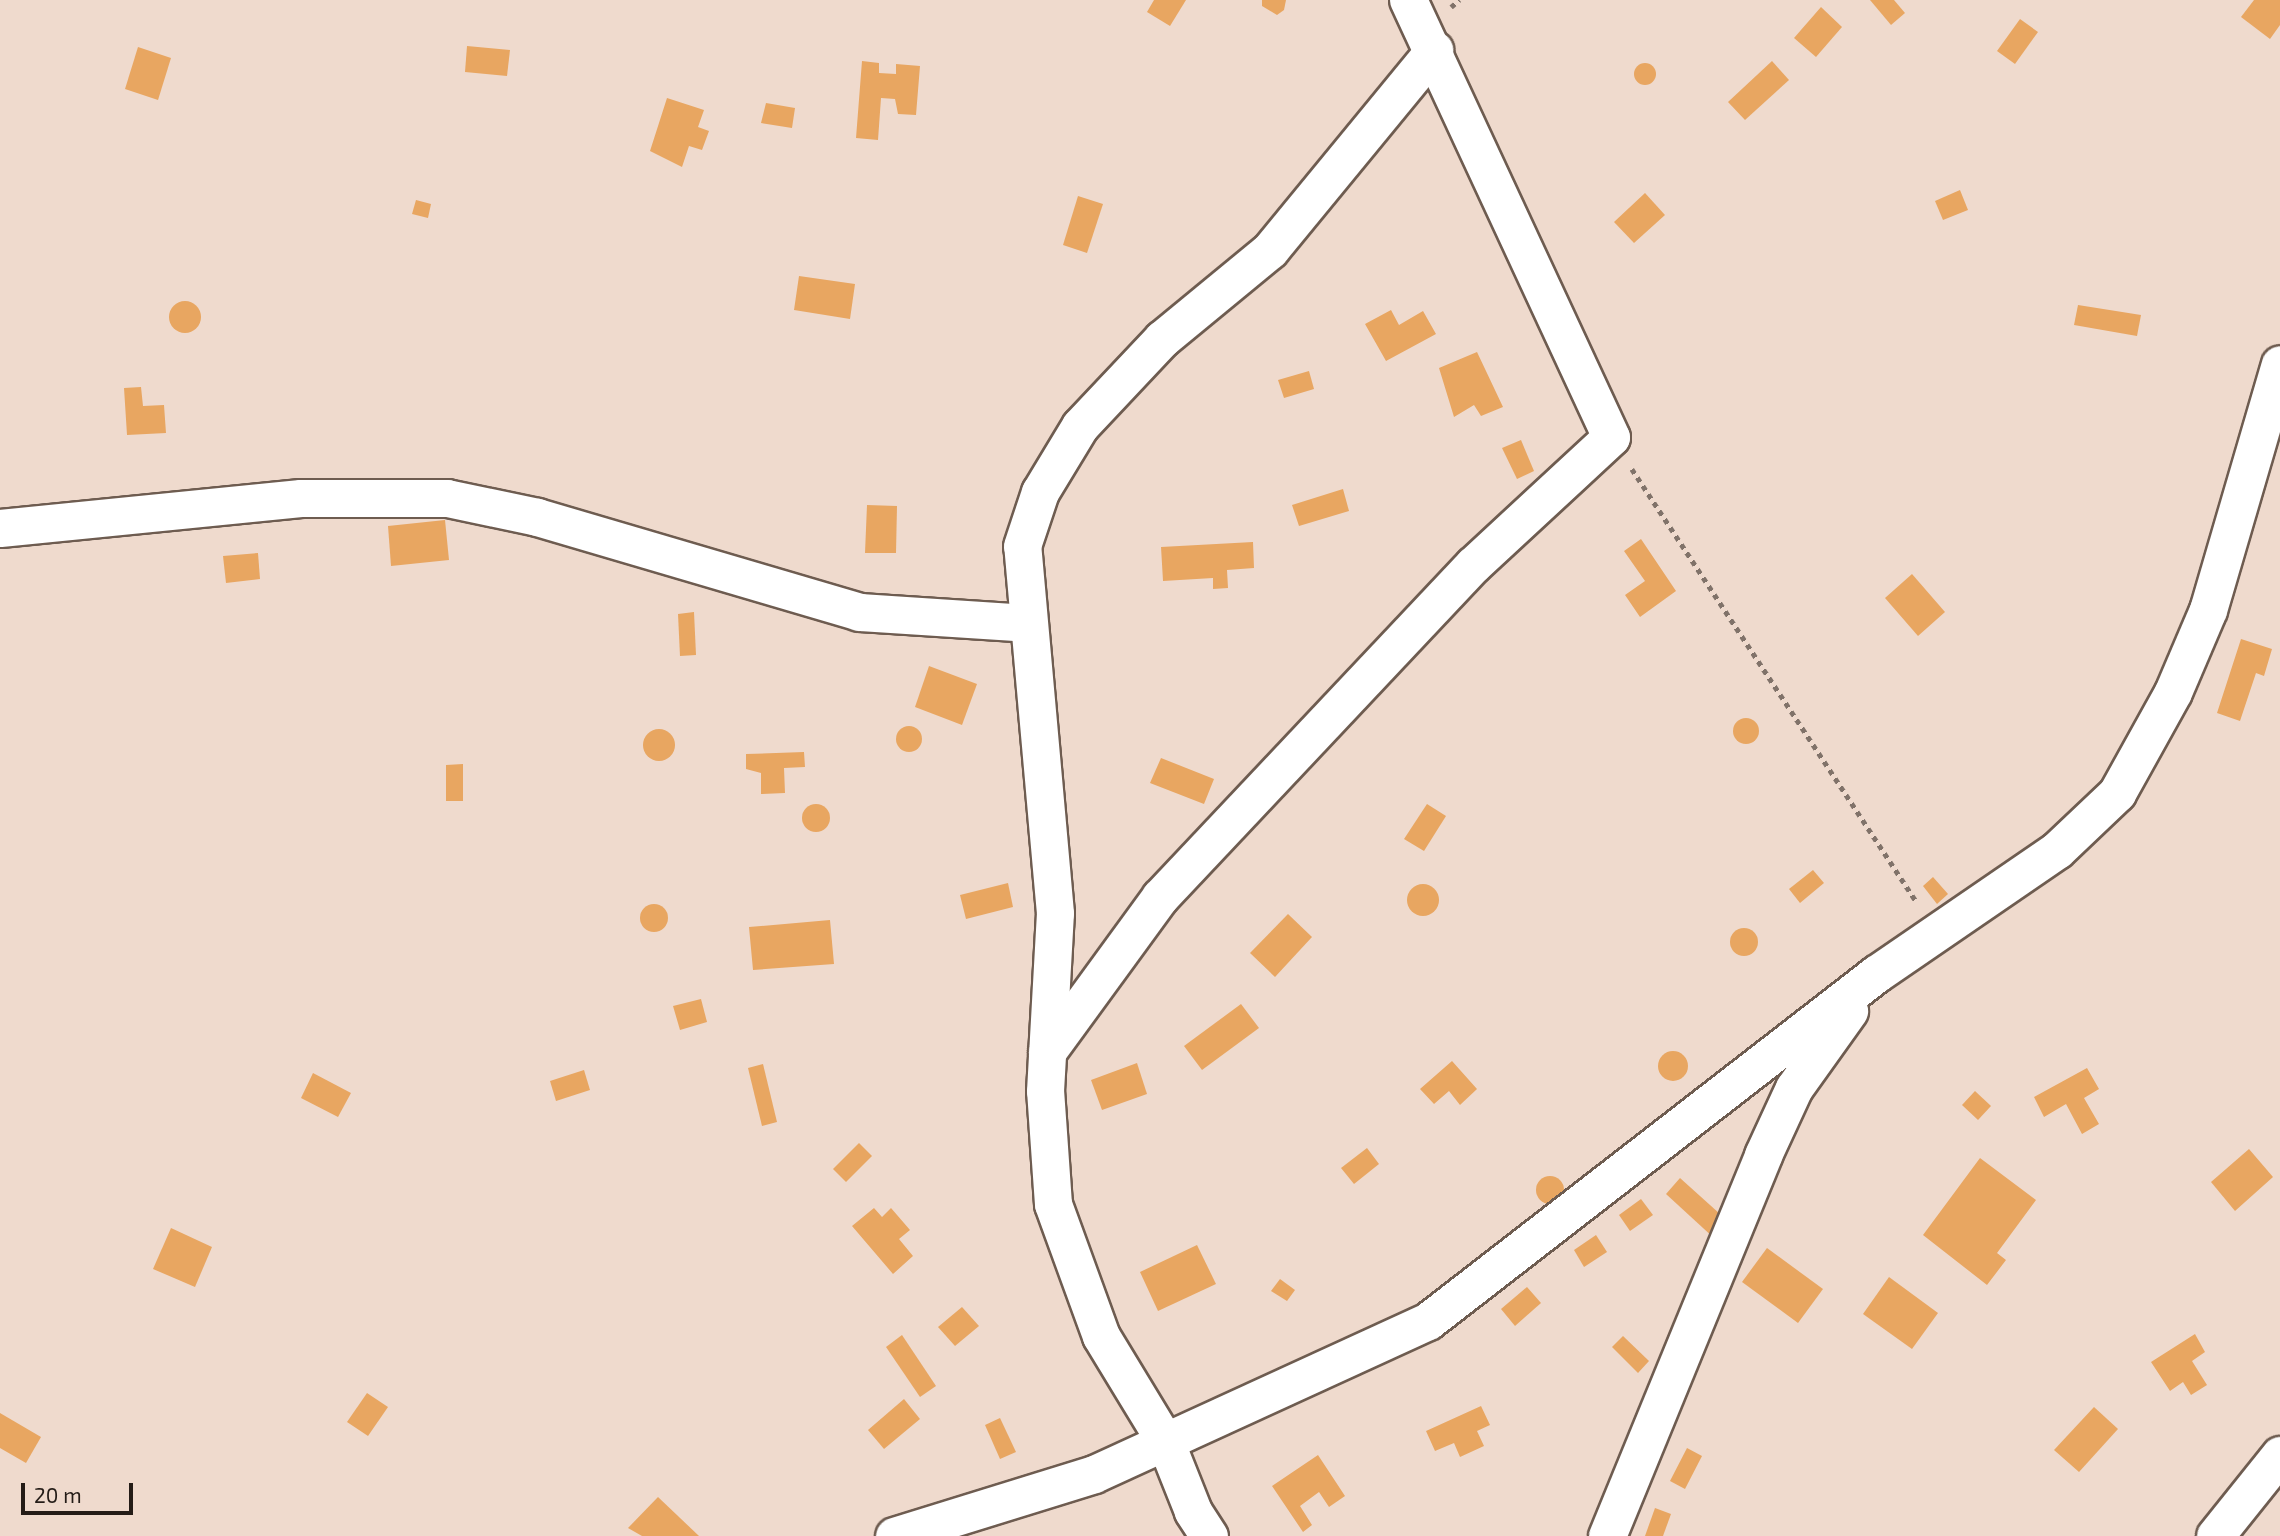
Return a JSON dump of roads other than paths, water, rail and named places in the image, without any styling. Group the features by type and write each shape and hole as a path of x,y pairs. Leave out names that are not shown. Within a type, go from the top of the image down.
{"street":[{"path":"1047,1052 1160,897 1473,565 1611,437 1434,50 1408,0"},
{"path":"1209,1536 1193,1511 1166,1443 1101,1336 1053,1203 1047,1052 1055,912 1022,546 1040,492 1080,426 1162,339 1270,250 1434,50"},
{"path":"894,1536 1094,1474 1428,1321 1876,974 2057,850 2117,793 2173,692 2208,610 2280,364"},
{"path":"0,528 301,498 447,498 537,517 859,612 1028,623"},
{"path":"1607,1536 1707,1287 1794,1088 1876,974"},
{"path":"2215,1536 2280,1455"}]}
